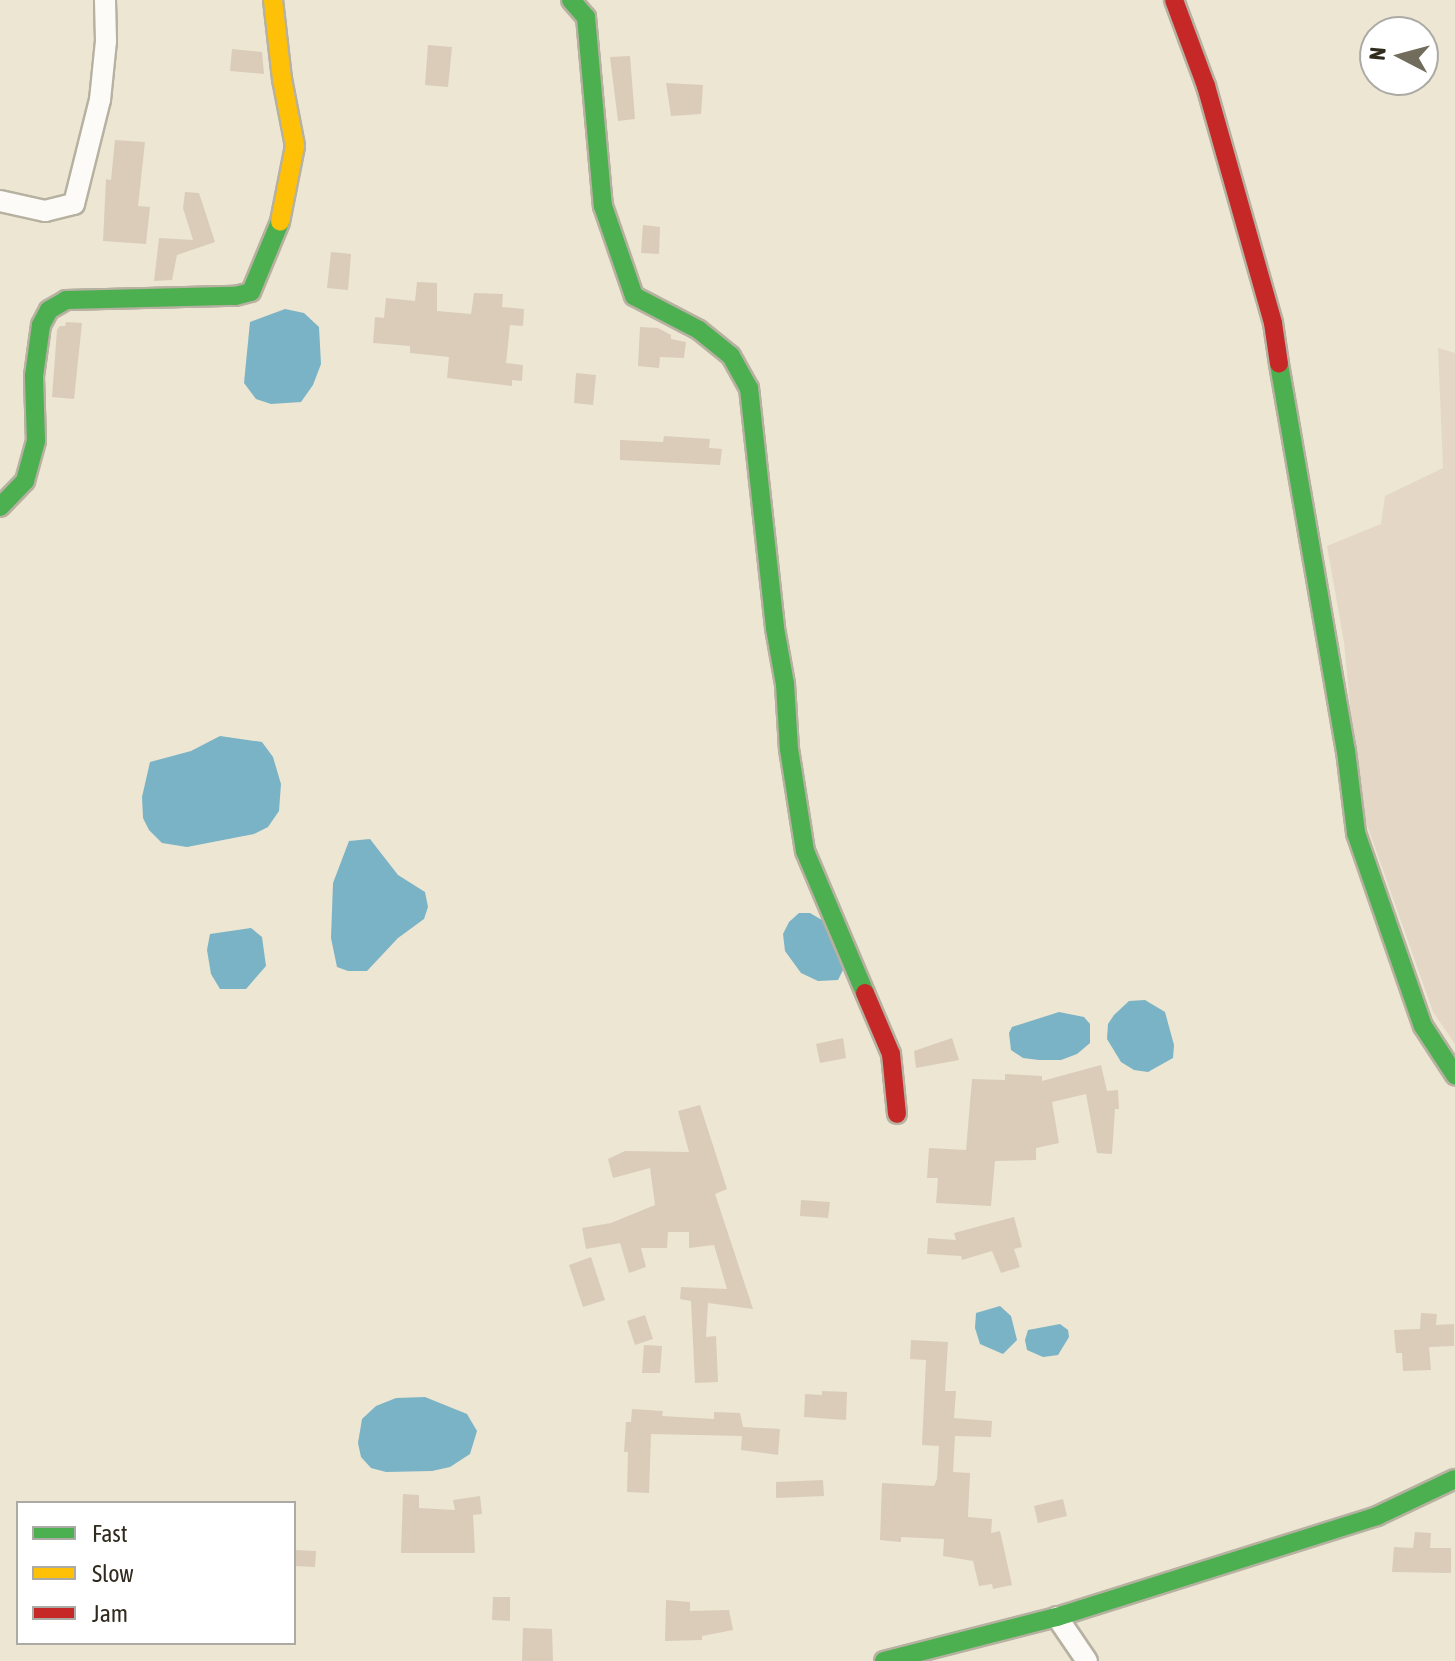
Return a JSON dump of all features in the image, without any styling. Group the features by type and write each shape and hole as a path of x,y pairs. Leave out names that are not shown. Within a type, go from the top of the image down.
{"street":[{"path":"0,201 45,211 74,204 100,100 106,41 105,0"},
{"path":"0,507 25,481 36,441 34,376 41,325 49,310 66,300 235,296 251,292 267,260 284,209 295,146 282,79 273,0"},
{"path":"1174,0 1211,100 1273,323 1301,506 1346,751 1356,833 1423,1026 1455,1075"},
{"path":"579,2 586,17 603,206 634,296 699,330 731,356 749,388 771,600 785,684 789,749 805,851 891,1054 897,1114"},
{"path":"884,1661 1057,1617 1377,1516 1455,1479"},
{"path":"1057,1617 1087,1661"}],"shaded area":[{"path":"1438,348 1455,353 1455,1044 1433,1012 1359,802 1344,642 1327,546 1381,524 1385,496 1443,468"}],"water":[{"path":"285,309 304,313 319,327 321,364 313,385 301,402 271,404 256,399 244,383 250,322"},
{"path":"220,736 262,742 273,757 281,784 279,811 268,827 254,834 187,847 162,843 149,830 143,818 142,797 150,762 191,751"},
{"path":"370,839 398,875 425,892 428,907 424,919 398,938 367,971 348,971 337,967 331,938 333,883 349,841"},
{"path":"799,913 810,913 827,923 843,970 838,980 818,981 801,973 785,951 783,934 789,922"},
{"path":"251,928 262,937 266,966 246,989 220,989 211,974 207,950 210,934"},
{"path":"1145,1000 1165,1012 1174,1045 1173,1058 1148,1072 1134,1070 1121,1062 1107,1039 1108,1024 1114,1015 1129,1001"},
{"path":"1059,1012 1084,1017 1090,1024 1090,1043 1077,1054 1061,1060 1039,1060 1023,1058 1011,1050 1009,1033 1012,1027"},
{"path":"1000,1306 1011,1316 1017,1340 1003,1354 980,1344 975,1328 976,1313"},
{"path":"1060,1324 1068,1330 1069,1337 1058,1355 1043,1357 1027,1350 1025,1340 1028,1330"},
{"path":"425,1397 467,1414 477,1431 470,1454 450,1467 432,1471 386,1472 371,1468 361,1457 358,1443 362,1419 376,1406 396,1398"}],"building":[{"path":"428,45 452,47 448,87 425,85"},
{"path":"232,49 262,52 264,74 230,71"},
{"path":"630,56 635,119 618,121 610,57"},
{"path":"666,83 703,85 701,114 671,116"},
{"path":"115,140 145,142 138,206 150,207 146,244 103,241 106,179 111,180"},
{"path":"185,192 199,193 215,242 177,255 172,280 154,281 159,238 193,240 183,208"},
{"path":"643,225 660,227 659,254 641,253"},
{"path":"331,252 351,254 348,290 327,288"},
{"path":"417,282 437,283 437,311 471,314 474,293 503,294 502,307 524,309 523,326 510,325 506,363 523,365 522,381 512,380 512,386 447,378 449,357 410,353 410,346 373,343 375,317 384,318 386,298 415,301"},
{"path":"66,322 82,323 74,399 52,397 57,330"},
{"path":"640,327 658,328 671,335 671,339 686,342 684,358 660,357 659,368 638,366"},
{"path":"576,373 596,375 593,405 574,403"},
{"path":"664,436 710,439 709,448 722,449 720,465 620,460 620,440 663,442"},
{"path":"843,1038 846,1058 820,1063 816,1044"},
{"path":"952,1038 959,1060 916,1068 914,1051"},
{"path":"1101,1065 1107,1091 1118,1090 1119,1109 1115,1109 1112,1154 1097,1153 1086,1094 1052,1102 1059,1143 1036,1148 1036,1160 995,1161 991,1206 936,1203 938,1178 927,1178 929,1148 966,1150 972,1079 1005,1080 1005,1074 1042,1076 1042,1081"},
{"path":"700,1105 727,1189 715,1194 753,1309 708,1303 706,1337 716,1336 718,1382 695,1383 691,1301 680,1299 681,1287 727,1289 714,1245 689,1248 689,1232 668,1232 667,1248 641,1248 646,1267 629,1273 620,1243 586,1249 582,1228 611,1223 655,1205 650,1168 613,1178 608,1159 625,1151 689,1152 678,1111"},
{"path":"801,1200 830,1202 828,1218 800,1216"},
{"path":"1014,1217 1022,1247 1014,1249 1020,1267 1001,1273 992,1251 962,1260 961,1256 927,1254 928,1238 956,1240 954,1233"},
{"path":"591,1257 605,1300 583,1307 569,1265"},
{"path":"1421,1313 1437,1314 1436,1325 1454,1324 1454,1346 1429,1347 1431,1370 1403,1371 1402,1353 1396,1353 1394,1330 1420,1329"},
{"path":"645,1315 653,1339 635,1345 627,1321"},
{"path":"911,1340 948,1342 945,1391 956,1391 954,1418 992,1421 991,1437 955,1436 953,1472 970,1473 968,1517 992,1519 991,1533 1000,1531 1012,1585 993,1589 992,1584 979,1586 973,1561 943,1556 944,1539 901,1537 901,1542 880,1540 882,1483 934,1486 937,1479 939,1446 922,1445 926,1360 910,1359"},
{"path":"644,1345 662,1346 660,1373 642,1373"},
{"path":"822,1391 847,1392 846,1420 804,1417 805,1394 822,1395"},
{"path":"632,1409 663,1411 662,1416 714,1419 714,1412 740,1413 743,1427 780,1429 778,1455 741,1450 742,1436 651,1434 649,1493 627,1492 628,1452 624,1452 626,1422 631,1422"},
{"path":"823,1480 824,1496 776,1498 776,1482"},
{"path":"403,1494 419,1495 419,1508 455,1510 453,1500 480,1496 482,1514 473,1515 475,1553 401,1553"},
{"path":"1063,1499 1067,1516 1038,1523 1034,1506"},
{"path":"1415,1532 1431,1533 1430,1548 1451,1548 1451,1573 1392,1572 1394,1547 1413,1548"},
{"path":"296,1550 316,1551 315,1567 296,1566"},
{"path":"493,1597 510,1597 510,1621 492,1620"},
{"path":"666,1600 690,1602 690,1611 729,1610 733,1630 702,1636 702,1640 665,1641"},
{"path":"523,1628 552,1629 553,1661 522,1661"}],"traffic: fast":[{"path":"571,0 586,17 603,206 634,296 699,330 731,356 749,388 775,628 785,684 789,749 805,851 865,993"},
{"path":"0,507 25,481 36,441 34,376 41,325 49,310 66,300 235,296 251,292 280,222"},
{"path":"1279,364 1346,751 1356,833 1423,1026 1455,1075"},
{"path":"884,1661 1057,1617 1377,1516 1455,1479"}],"traffic: slow":[{"path":"273,0 282,79 295,146 280,222"}],"traffic: jam":[{"path":"1174,0 1206,86 1273,323 1279,364"},
{"path":"865,993 891,1054 897,1114"}]}
